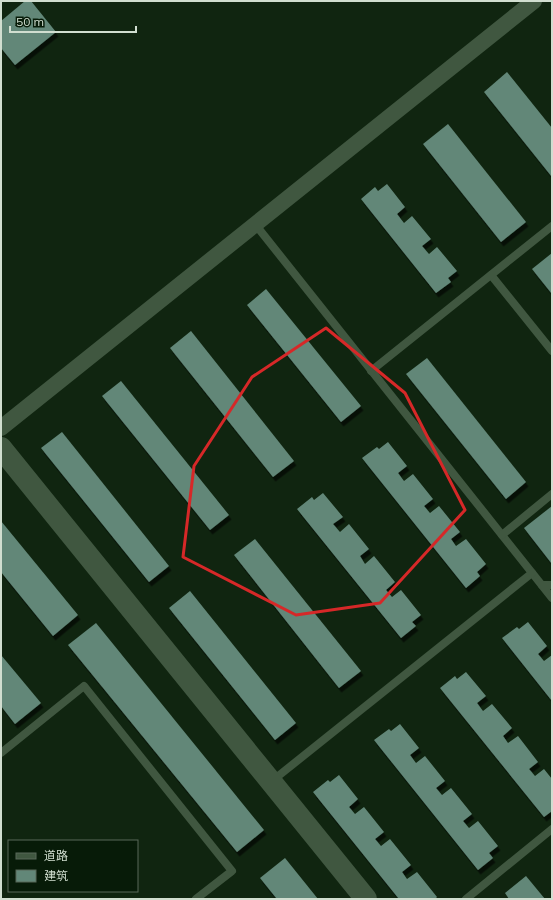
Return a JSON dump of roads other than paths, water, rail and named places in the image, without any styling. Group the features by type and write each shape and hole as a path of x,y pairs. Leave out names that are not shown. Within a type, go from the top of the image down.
{"street":[{"path":"1,428 534,1"},
{"path":"1,448 366,899"}],"lane":[{"path":"255,224 552,598"},
{"path":"371,371 552,226"},
{"path":"491,275 552,351"},
{"path":"502,535 552,494"},
{"path":"271,782 532,573"},
{"path":"542,585 552,584"},
{"path":"1,753 84,686 232,871 196,899"},
{"path":"466,899 552,829"}]}
